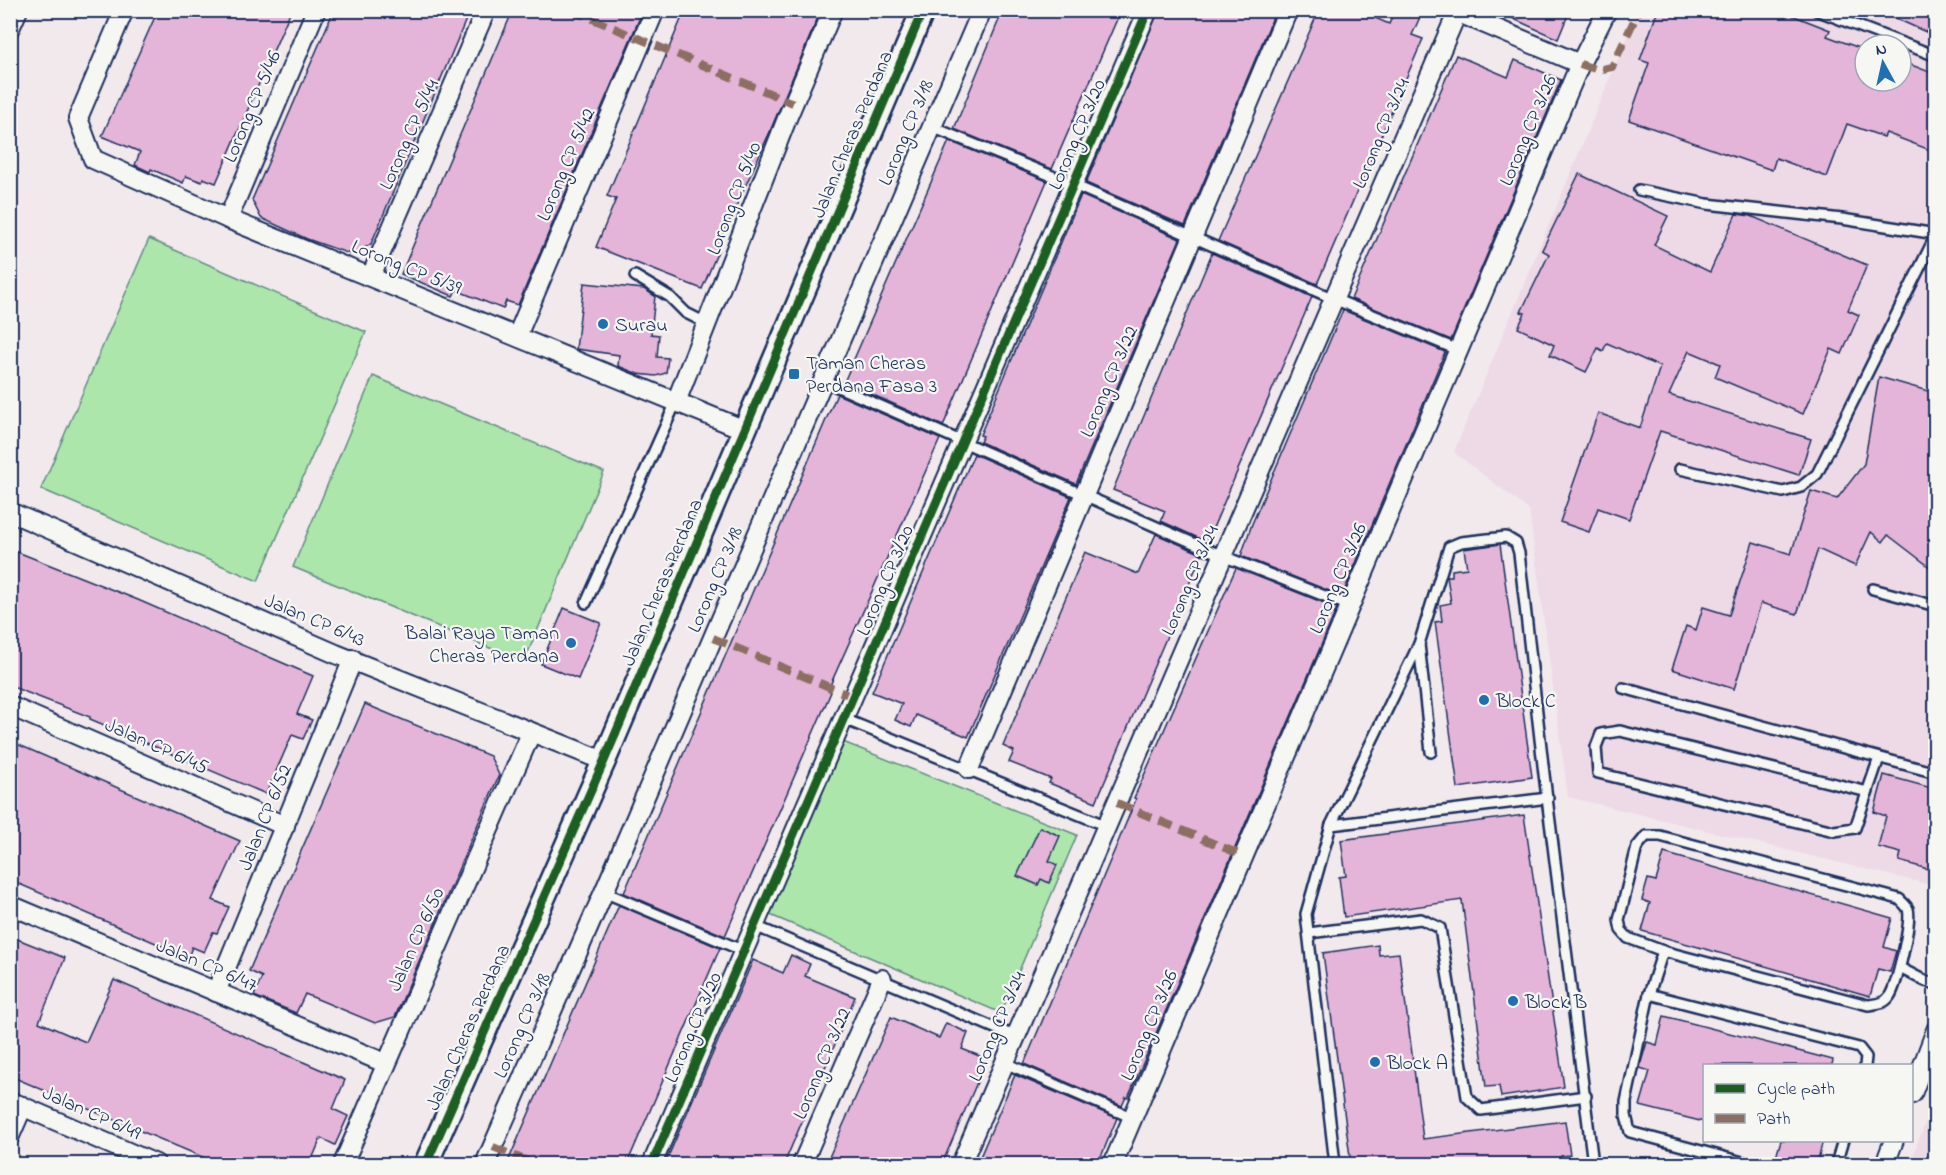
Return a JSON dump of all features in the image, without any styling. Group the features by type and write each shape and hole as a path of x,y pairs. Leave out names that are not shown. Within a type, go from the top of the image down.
{"street":[{"path":"10,28 18,10"},
{"name":"Lorong CP 5/39","path":"124,10 78,118 93,159 228,219 745,430"},
{"name":"Lorong CP 5/46","path":"228,219 316,10"},
{"name":"Lorong CP 5/44","path":"371,276 486,10"},
{"name":"Lorong CP 5/42","path":"517,336 655,10"},
{"name":"Lorong CP 5/40","path":"676,402 788,116 833,10"},
{"name":"Jalan Cheras Perdana","path":"426,1164 604,761 923,10"},
{"name":"Lorong CP 3/18","path":"485,1164 982,10"},
{"name":"Lorong CP 3/20","path":"652,1164 1149,10"},
{"name":"Lorong CP 3/22","path":"969,769 1288,10"},
{"name":"Lorong CP 3/26","path":"1113,1164 1580,64 1607,10"},
{"path":"1454,11 1580,64"},
{"name":"Lorong CP 3/24","path":"961,1164 1334,299 1454,11"},
{"name":"Jalan CP 6/43","path":"10,512 353,660 604,761"},
{"name":"Jalan CP 6/52","path":"216,992 353,660"},
{"name":"Jalan CP 6/45","path":"10,706 285,826"},
{"name":"Jalan CP 6/50","path":"343,1164 531,733"},
{"name":"Jalan CP 6/47","path":"10,905 386,1063"},
{"name":"Lorong CP 3/22","path":"802,1164 882,979"},
{"path":"1913,1089 1935,1030"},
{"path":"10,1136 17,1104"},
{"name":"Jalan CP 6/49","path":"17,1104 156,1164"},
{"path":"1885,1164 1893,1142"}],"lane":[{"path":"1816,10 1935,56"},
{"path":"932,127 1074,185 1334,299 1458,350"},
{"path":"1639,190 1707,204 1842,219 1935,235 1817,474 1802,487 1783,492 1680,469"},
{"path":"635,276 670,297 686,313 708,324"},
{"path":"824,381 1223,556 1350,606"},
{"path":"586,603 676,402"},
{"path":"1335,1164 1306,914 1331,825 1419,644 1449,547 1461,542 1506,537 1516,543 1519,553 1593,1164"},
{"path":"1873,589 1935,606"},
{"path":"1419,644 1431,752"},
{"path":"1623,688 1935,773"},
{"path":"844,720 1107,826"},
{"path":"1868,792 1620,731 1600,734 1596,747 1598,773 1834,831 1856,828 1868,792 1879,758"},
{"path":"1331,825 1548,798"},
{"path":"1646,836 1660,836 1899,899 1907,907 1909,919 1900,968 1890,996 1881,1003 1868,1005 1663,951 1628,938 1621,930 1619,920 1637,847 1646,836"},
{"path":"604,892 744,951"},
{"path":"1309,933 1421,919 1440,928 1467,1097 1481,1110 1586,1096"},
{"path":"755,926 1016,1037"},
{"path":"1663,951 1649,994 1626,1102 1630,1132 1750,1164"},
{"path":"1900,968 1935,984"},
{"path":"1649,994 1859,1048 1866,1057 1865,1064"},
{"path":"1005,1063 1133,1118"},
{"path":"1836,1164 1842,1142"},
{"path":"1932,1164 1935,1156"}],"shaded area":[{"path":"1638,11 1935,11 1935,886 1568,797 1529,510 1454,452"},
{"path":"1935,1096 1935,1164 1910,1164"}],"green space":[{"path":"149,239 366,332 258,581 41,489"},
{"path":"373,376 604,472 524,662 293,567"},
{"path":"838,740 1077,835 1001,1013 761,911"}],"building":[{"path":"158,10 291,10 216,183 203,178 202,182 186,176 183,183 151,169 150,172 135,165 140,152 102,136"},
{"path":"334,10 470,10 371,244 353,255 307,239 261,218 252,200"},
{"path":"513,10 643,10 518,305 506,301 503,309 456,290 453,296 401,274"},
{"path":"685,10 821,10 716,251 718,251 702,289 596,247 616,199 607,196"},
{"path":"1003,10 1121,10 1052,169 954,129"},
{"path":"1159,10 1276,10 1185,226 1086,183"},
{"path":"1319,10 1357,10 1389,24 1395,10 1403,10 1420,17 1412,35 1423,39 1317,284 1218,241"},
{"path":"1494,10 1570,10 1558,39"},
{"path":"1658,10 1771,10 1788,16 1789,14 1830,30 1827,36 1853,46 1853,93 1913,93 1913,66 1935,74 1935,152 1886,133 1884,137 1847,124 1827,177 1776,158 1772,170 1629,120 1649,63 1640,60"},
{"path":"1877,10 1935,10 1935,36"},
{"path":"1456,55 1508,77 1515,60 1561,80 1451,340 1351,299"},
{"path":"949,141 1047,181 943,426 844,382"},
{"path":"1579,174 1668,216 1654,245 1710,272 1736,214 1751,216 1867,265 1848,310 1859,315 1842,354 1831,349 1803,414 1715,377 1720,364 1689,351 1669,395 1811,439 1799,475 1660,431 1629,519 1598,508 1589,532 1560,522 1598,413 1640,428 1660,367 1607,343 1603,351 1598,348 1586,372 1550,355 1554,345 1518,328 1525,313 1521,312 1549,254 1542,250"},
{"path":"1081,195 1180,239 1076,484 980,442 983,436 980,435"},
{"path":"1212,253 1312,297 1207,542 1161,521 1165,511 1113,490"},
{"path":"584,283 644,289 655,296 651,334 659,335 657,357 668,358 666,373 656,376 638,374 618,366 619,355 576,349"},
{"path":"1343,310 1445,352 1342,596 1241,556 1252,524"},
{"path":"1879,377 1935,393 1935,571 1888,535 1883,542 1871,532 1855,566 1818,549 1797,614 1761,603 1734,689 1672,669 1686,626 1696,630 1703,607 1729,615 1753,542 1791,554 1811,491 1837,499 1864,464"},
{"path":"837,394 940,439 828,690 831,692 725,936 624,893"},
{"path":"974,454 1071,497 968,737 916,715 911,727 895,720 902,704 872,692"},
{"path":"1156,534 1202,554 1096,802 1049,783 1051,779 1009,762 1014,751 1003,746 1085,552 1138,574"},
{"name":"Block C","path":"1500,544 1532,777 1458,788 1435,622 1442,621 1440,605 1451,603 1447,576 1452,576 1452,570 1467,568 1464,549"},
{"path":"10,549 138,600 313,676 297,714 312,720 303,739 292,735 266,794 90,719 90,717 10,686"},
{"path":"1236,568 1337,608 1170,1001 1128,1098 1126,1097 1122,1106 1024,1064 1136,799 1134,798"},
{"name":"Balai Raya Taman Cheras Perdana","path":"564,608 601,623 578,679 541,664"},
{"path":"365,704 490,756 499,775 395,1017 375,1023 305,994 296,1013 254,996 262,977 249,971"},
{"path":"10,741 240,841 213,900 229,907 217,933 213,932 204,952 192,947 188,957 10,880"},
{"path":"1884,775 1935,789 1935,871 1899,861 1901,853 1878,847 1886,816 1874,812"},
{"name":"Block B","path":"1524,815 1564,1087 1501,1097 1499,1086 1486,1087 1462,900 1344,917 1339,877 1346,876 1341,840"},
{"path":"1040,827 1060,836 1049,861 1057,865 1049,883 1041,879 1038,885 1017,876"},
{"path":"1664,853 1892,918 1884,947 1896,951 1890,972 1878,969 1870,996 1642,931 1650,903 1642,900 1648,879 1656,881"},
{"path":"619,905 720,948 627,1164 507,1164"},
{"path":"10,936 65,958 39,1022 69,1035 86,1042 114,980 345,1080 333,1109 348,1116 335,1145 321,1138 310,1164 219,1164 10,1076"},
{"name":"Block A","path":"1378,945 1379,955 1399,953 1423,1139 1565,1121 1570,1155 1561,1156 1562,1164 1351,1164 1323,953"},
{"path":"791,955 810,964 805,976 855,997 784,1164 665,1164 753,960 783,973"},
{"path":"1664,1016 1833,1060 1832,1064 1703,1064 1703,1122 1640,1106 1650,1071 1640,1068 1642,1059 1647,1042 1657,1045"},
{"path":"891,1017 939,1038 946,1023 968,1033 962,1049 987,1059 942,1164 826,1164"},
{"path":"1015,1075 1117,1118 1098,1164 977,1164"},
{"path":"1780,1142 1822,1142 1817,1164 1804,1164 1776,1157"}],"marked path":[{"path":"571,10 793,103"},
{"path":"1580,64 1598,70 1612,67 1639,10"},
{"path":"713,638 853,697"},
{"path":"1117,803 1244,856"},
{"path":"493,1147 535,1164"}],"cycle path":[{"path":"426,1164 604,761 923,10"},
{"path":"652,1164 1148,10"}],"place":[{"name":"Surau","path":"603,324"},
{"name":"Taman Cheras Perdana Fasa 3","path":"794,374"},
{"name":"Balai Raya Taman Cheras Perdana","path":"571,643"},
{"name":"Block C","path":"1484,700"},
{"name":"Block B","path":"1513,1001"},
{"name":"Block A","path":"1375,1062"}]}
